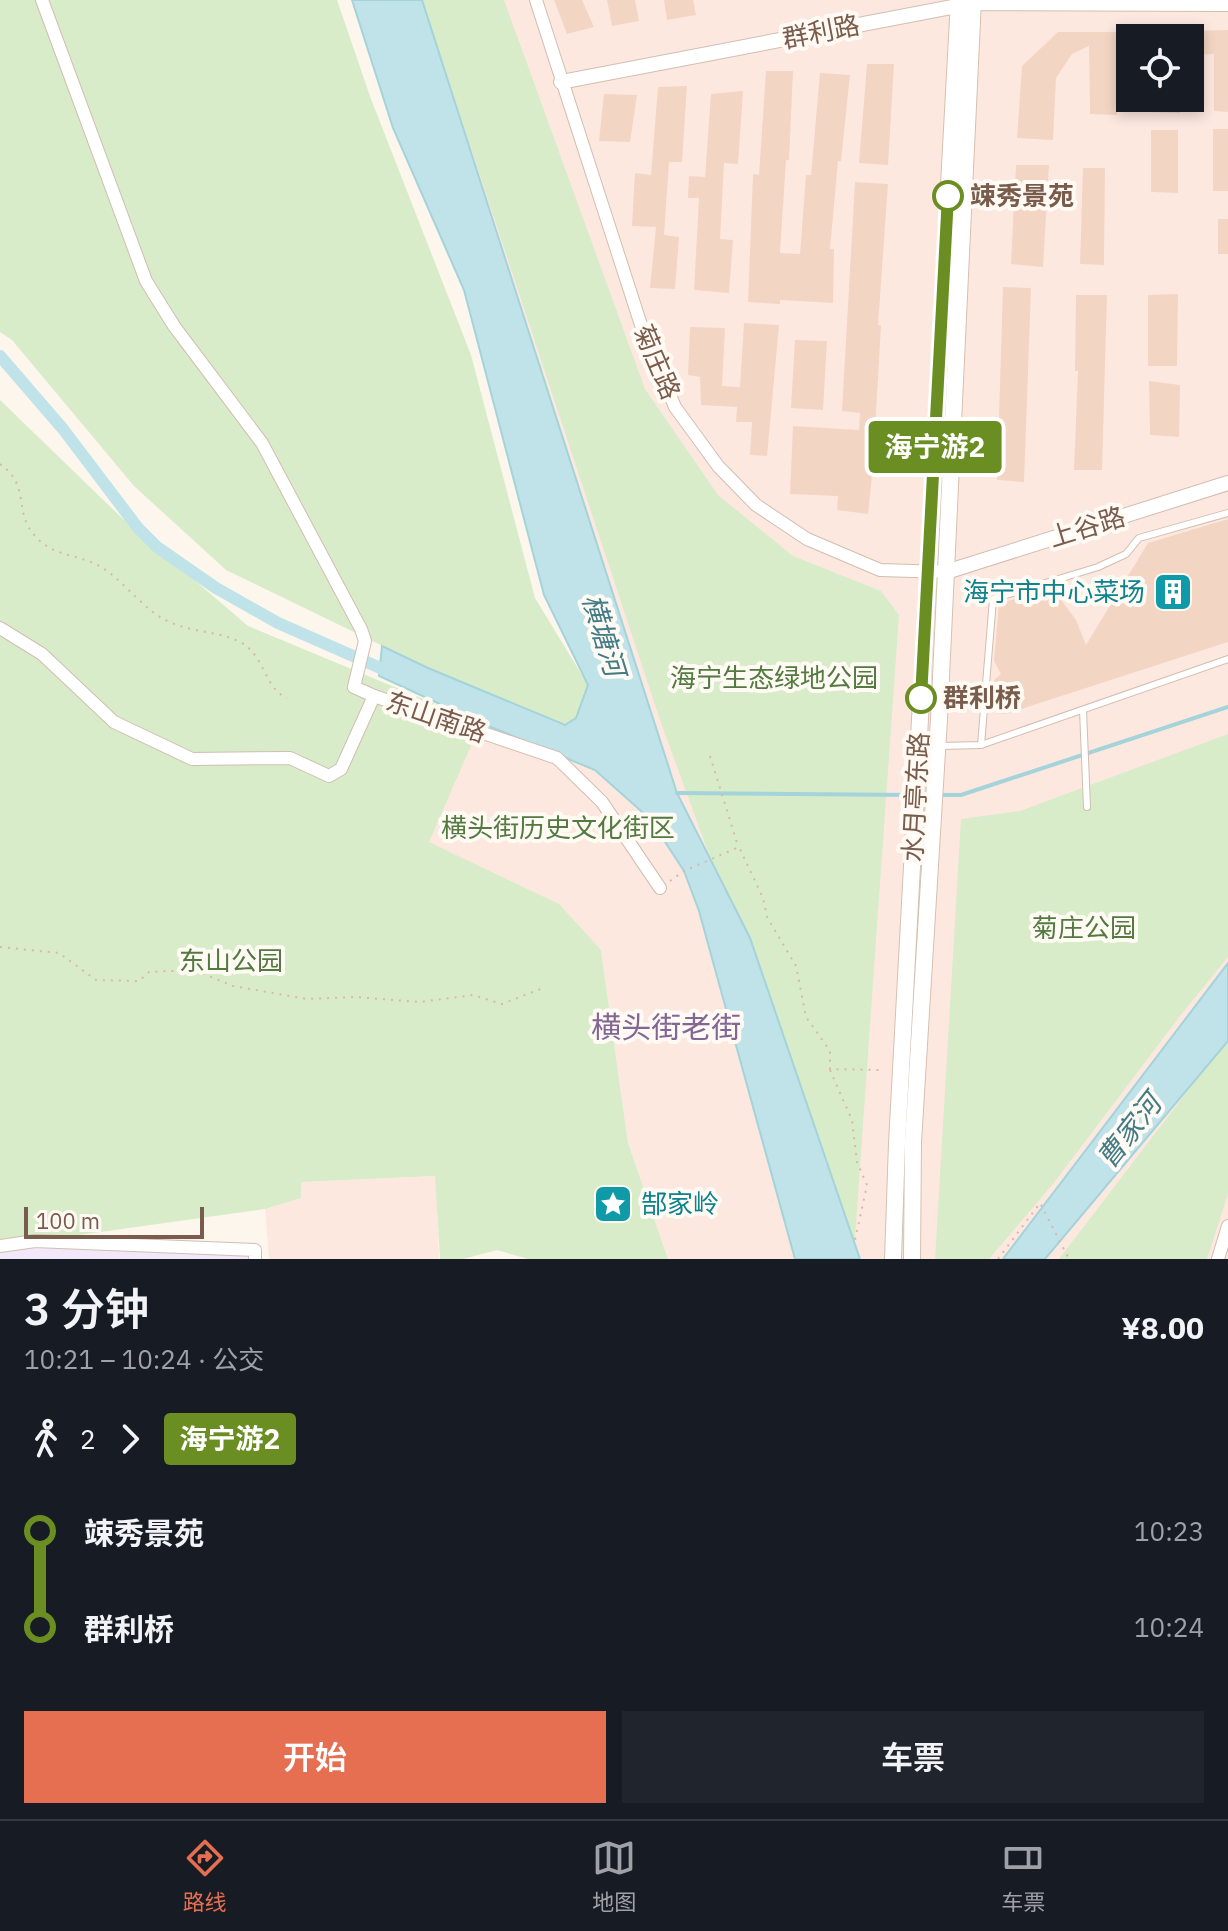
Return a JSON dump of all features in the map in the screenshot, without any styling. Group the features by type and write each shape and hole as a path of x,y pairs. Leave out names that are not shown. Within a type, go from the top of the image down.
{"main road":[{"name":"水月亭东路","path":"912,1259 905,1142 916,774 966,2"},
{"name":"水月亭东路","path":"893,1259 937,746 966,2"}],"street":[{"path":"42,0 146,281 174,326 262,443 324,555 365,641 354,687 374,696"},
{"name":"菊庄路","path":"536,0 642,328 675,407 718,466 756,505 807,539 880,570 946,572"},
{"name":"群利路","path":"561,82 966,2 1228,4"},
{"name":"上谷路","path":"946,572 1228,483"},
{"name":"东山南路","path":"0,628 42,654 114,722 192,759 290,758 329,776 341,769 374,696 557,758 602,802 660,888"},
{"path":"1218,1259 1228,1226"},
{"path":"0,1246 35,1241 255,1250 255,1259"}],"lane":[{"path":"981,745 993,599 1098,567 1126,554 1139,538 1228,513"},
{"path":"937,746 981,745 1228,659"},
{"path":"1083,710 1087,807"}],"path":[{"path":"0,464 14,474 23,516 33,536 50,550 97,565 130,589 147,608 169,622 196,632 220,634 241,643 253,652 272,687 287,698"},
{"path":"710,756 739,847 763,898 767,917 796,966 806,1017 830,1051 830,1069 852,1120 857,1162 867,1185 855,1240"},
{"path":"660,888 684,871 739,847"},
{"path":"0,947 59,953 96,980 139,981 149,972 194,970 233,986 307,999 355,997 420,1002 473,995 502,1004 543,988"},
{"path":"830,1069 880,1070"},
{"path":"998,1259 1040,1203 1069,1259"}],"shaded area":[{"path":"399,0 1228,0 1228,1259 857,1259 677,793"},
{"name":"横头街历史文化街区","path":"481,723 595,770 650,819 684,871 699,911 795,1259 668,1259 628,1143 601,949 428,842"},
{"path":"436,1176 439,1259 269,1259 265,1209 301,1198 301,1182"},
{"path":"0,1246 255,1250 255,1259 0,1259"}],"green space":[{"path":"0,0 337,0 371,99 471,355 535,598 588,685 576,718 565,725 428,668 226,570 134,486 12,340 0,332"},
{"name":"海宁生态绿地公园","path":"422,0 504,0 645,389 718,495 793,556 881,591 899,615 854,1252 660,720"},
{"name":"东山公园","path":"0,400 123,519 248,626 481,723 429,842 559,904 601,950 628,1143 668,1259 528,1259 497,1250 463,1259 440,1259 435,1176 301,1182 301,1198 265,1209 0,1246"},
{"name":"菊庄公园","path":"1228,734 1228,957 1053,1184 989,1259 935,1259 961,819 1020,811"},
{"path":"1228,1038 1228,1194 1207,1259 1059,1259"}],"water":[{"name":"横塘河","path":"352,0 422,0 677,793 750,938 860,1259 795,1259 699,911 684,871 650,819 595,770 379,676 382,646 565,725 576,718 588,685 544,595 464,290 393,128"},
{"name":"曹家河","path":"1228,963 1228,1041 1045,1259 1003,1259"}],"building":[{"path":"554,0 582,0 594,27 567,34"},
{"path":"607,0 635,0 639,21 612,26"},
{"path":"664,0 693,0 696,15 667,20"},
{"path":"1228,30 1228,112 1214,111 1214,54 1204,54 1204,31"},
{"path":"1058,32 1116,32 1117,115 1090,114 1089,46 1072,54 1056,78 1053,140 1017,138 1022,66"},
{"path":"867,64 894,64 888,165 859,163"},
{"path":"766,71 793,71 780,253 800,254 806,175 811,175 820,73 850,75 830,249 834,249 833,303 748,302 753,174 759,175"},
{"path":"687,86 682,162 669,162 664,235 679,237 675,289 650,288 656,227 632,226 635,173 651,175 658,87"},
{"path":"743,91 738,164 724,163 720,239 733,240 729,293 694,290 699,198 688,198 689,176 705,177 711,94"},
{"path":"604,94 637,95 630,142 599,141"},
{"path":"1213,129 1228,129 1228,191 1213,191"},
{"path":"1151,130 1178,130 1178,193 1151,192"},
{"path":"1016,165 1049,165 1043,267 1011,264"},
{"path":"1083,168 1105,168 1104,265 1080,264"},
{"path":"855,182 888,184 868,514 837,510 838,496 790,494 793,426 859,430 860,413 842,411"},
{"path":"1218,219 1228,219 1228,254 1218,254"},
{"path":"1003,287 1031,288 1024,482 997,480"},
{"path":"1178,294 1177,366 1148,366 1148,295"},
{"path":"1076,295 1107,295 1102,470 1074,470 1078,371 1075,371"},
{"path":"744,323 779,325 767,456 750,455 752,422 736,422 737,407 701,405 700,377 688,375 690,327 725,328 722,386 740,387"},
{"path":"795,340 827,341 823,410 791,408"},
{"path":"1149,381 1180,385 1179,437 1150,435"},
{"name":"海宁市中心菜场","path":"1228,519 1228,642 998,714 993,704 994,680 1001,674 994,661 999,604 1048,588 1054,590 1076,620 1086,645 1148,543"}],"waterway":[{"path":"0,356 63,429 138,528 157,547 216,588 278,623 394,674"},
{"path":"941,795 961,795 1228,707"},
{"path":"677,793 912,795"}],"bus line":[{"name":"海宁游2","path":"921,698 948,196"}],"place":[{"name":"竦秀景苑","path":"948,196"},
{"name":"海宁市中心菜场","path":"1173,592"},
{"name":"群利桥","path":"921,698"},
{"name":"郜家岭","path":"613,1204"}],"district":[{"name":"横头街老街","path":"666,1028"}]}
